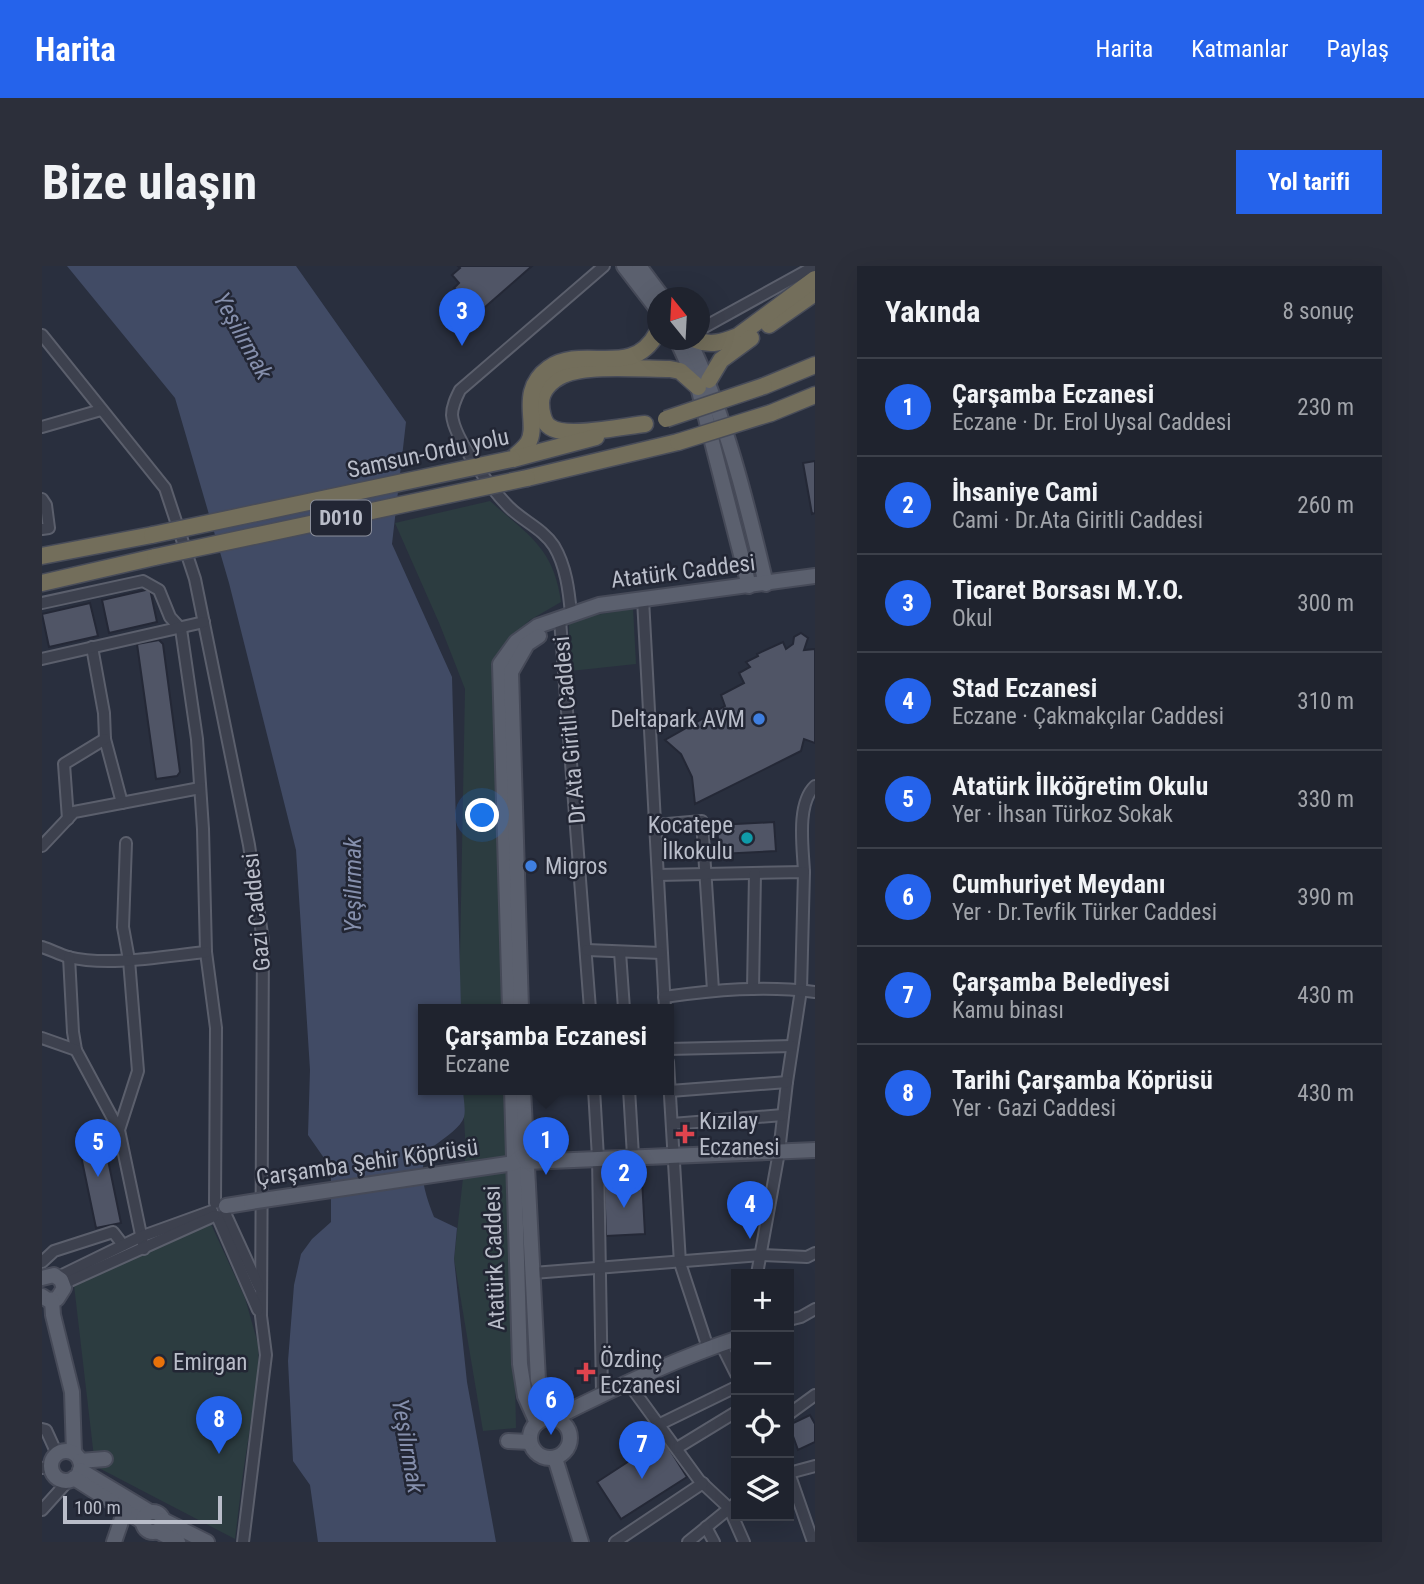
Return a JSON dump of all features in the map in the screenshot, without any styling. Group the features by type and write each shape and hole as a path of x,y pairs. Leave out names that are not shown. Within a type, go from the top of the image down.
{"highway":[{"path":"710,344 738,337 815,279"},
{"path":"645,424 564,433 550,427 545,421 541,400 548,386 556,379 581,370 670,369 704,384 721,360 815,293"},
{"path":"512,459 529,442 529,403 536,384 549,368 568,360 628,358 647,347"},
{"name":"Samsun-Ordu yolu","path":"42,556 512,459 666,419 764,386 815,363"},
{"name":"Samsun-Ordu yolu","path":"42,583 527,478 678,442 771,413 815,396"},
{"path":"771,413 815,404"}],"main road":[{"path":"624,266 647,296"},
{"path":"639,266 655,287"},
{"path":"683,350 704,384 749,586"},
{"path":"692,350 704,384 729,439 765,584"},
{"name":"Atatürk Caddesi","path":"510,1004 500,664 516,642 538,626 599,605 815,576"},
{"name":"Atatürk Caddesi","path":"521,1004 511,672 527,644 565,617"},
{"name":"Atatürk Caddesi","path":"513,1095 533,1273 538,1380 547,1420"},
{"name":"Atatürk Caddesi","path":"523,1095 520,1364 525,1396 547,1420"},
{"name":"Çarşamba Şehir Köprüsü","path":"219,1210 251,1202 520,1162 815,1150"},
{"path":"49,1274 60,1296 47,1298 72,1392 65,1465"},
{"path":"547,1420 563,1422 570,1433 569,1446 555,1458 542,1457 530,1442 530,1435 547,1420 731,1341"},
{"path":"568,1428 603,1394"},
{"path":"508,1441 530,1442"},
{"path":"555,1458 581,1542"},
{"path":"65,1465 105,1459"},
{"path":"65,1465 125,1510 160,1530 207,1542"},
{"path":"65,1465 160,1530"},
{"path":"114,1542 125,1510"}],"street":[{"name":"Dr.Ata Giritli Caddesi","path":"590,1004 565,617 568,587 553,545 510,508 485,480 457,432 452,416 454,401 460,390 604,266"},
{"path":"710,324 815,266"},
{"name":"Gazi Caddesi","path":"42,335 165,488 195,579 249,845 263,941 261,1316 266,1355 243,1542"},
{"path":"42,427 101,410"},
{"path":"42,499 46,505 49,528 42,529"},
{"path":"42,604 143,581 159,590 170,617 181,629 197,739 206,952 216,1028 216,1122 220,1135 219,1210 261,1316"},
{"path":"643,599 665,1003 713,990 815,992"},
{"path":"42,659 204,622"},
{"path":"92,648 104,713 105,739 122,803"},
{"path":"68,818 64,764 105,739"},
{"path":"758,1269 779,1152 801,990 804,815 808,792 815,786"},
{"path":"42,846 75,812 200,788"},
{"path":"656,825 702,821 713,990"},
{"path":"119,1130 138,1071 129,960 123,927 126,843"},
{"path":"658,875 804,872"},
{"path":"752,989 755,873"},
{"path":"42,947 69,957 129,960 206,952"},
{"path":"587,950 661,953"},
{"path":"620,953 624,1004"},
{"path":"69,957 76,1050 119,1130 144,1249"},
{"path":"42,1038 76,1050"},
{"path":"674,1049 793,1046"},
{"path":"674,1091 787,1082"},
{"path":"594,1095 603,1394"},
{"path":"629,1095 634,1156"},
{"path":"670,1095 680,1263 715,1346 731,1367"},
{"path":"672,1124 783,1115"},
{"path":"219,1210 261,1290"},
{"path":"49,1274 140,1237 219,1210"},
{"path":"49,1274 144,1249 219,1210"},
{"path":"49,1274 54,1251 113,1232 123,1245"},
{"path":"533,1273 761,1255 807,1257 815,1254"},
{"path":"794,1319 815,1309"},
{"path":"629,1384 703,1483 731,1504"},
{"path":"658,1425 731,1390"},
{"path":"794,1410 815,1395"},
{"path":"677,1448 731,1415"},
{"path":"42,1429 46,1430 65,1465 42,1510"},
{"path":"794,1472 815,1466"},
{"path":"615,1542 703,1483"},
{"path":"794,1487 813,1542"},
{"path":"688,1542 731,1508"},
{"path":"738,1521 744,1542"},
{"path":"706,1527 714,1542"}],"shaded area":[{"path":"490,501 537,544 552,568 557,584 561,602 530,620 504,644 507,1004 459,1004 465,689 395,523"},
{"path":"633,608 636,664 570,671 569,623 576,619"},
{"path":"462,1095 509,1095 516,1428 483,1431 454,1259 466,1151"},
{"path":"210,1222 245,1298 258,1344 259,1370 235,1539 95,1466 72,1268"}],"water":[{"name":"Yeşilırmak","path":"67,266 296,266 406,422 392,544 452,677 461,1004 418,1004 418,1095 464,1095 465,1110 464,1117 453,1132 430,1150 425,1158 423,1177 434,1217 457,1228 454,1259 467,1382 496,1542 318,1542 310,1485 293,1461 288,1361 294,1285 301,1254 312,1239 331,1222 331,1178 324,1158 308,1135 310,1070 296,850 229,583 175,398"}],"building":[{"path":"458,266 532,266 484,308 477,300 470,306 454,288 459,283 452,275 460,268"},
{"path":"815,461 815,513 812,514 803,463"},
{"path":"150,589 157,622 109,633 102,600"},
{"path":"90,603 98,636 49,647 42,614"},
{"name":"Deltapark AVM","path":"801,633 808,638 804,650 815,649 815,743 804,739 801,751 695,804 692,777 681,754 665,740 725,706 721,695 744,683 739,673 750,667 746,662 783,642 786,649 793,644 794,637"},
{"path":"159,640 163,644 180,772 177,776 156,779 137,644"},
{"name":"Kocatepe İlkokulu","path":"774,822 776,851 719,854 717,825"},
{"path":"101,1126 121,1223 96,1228 76,1132"},
{"path":"642,1179 645,1234 606,1236 604,1181"},
{"path":"810,1415 815,1424 815,1442 798,1450 794,1439 794,1423"},
{"path":"663,1439 687,1477 621,1519 597,1482"}],"place":[{"name":"Ticaret Borsası M.Y.O.","path":"462,346"},
{"name":"Deltapark AVM","path":"759,719"},
{"name":"Kocatepe İlkokulu","path":"747,838"},
{"name":"Migros","path":"531,866"},
{"name":"Kızılay Eczanesi","path":"685,1134"},
{"name":"Çarşamba Eczanesi","path":"546,1175"},
{"name":"Atatürk İlköğretim Okulu","path":"98,1177"},
{"name":"İhsaniye Cami","path":"624,1208"},
{"name":"Stad Eczanesi","path":"750,1239"},
{"name":"Emirgan","path":"159,1362"},
{"name":"Özdinç Eczanesi","path":"586,1372"},
{"name":"Cumhuriyet Meydanı","path":"551,1435"},
{"name":"Tarihi Çarşamba Köprüsü","path":"219,1454"},
{"name":"Çarşamba Belediyesi","path":"642,1479"}]}
